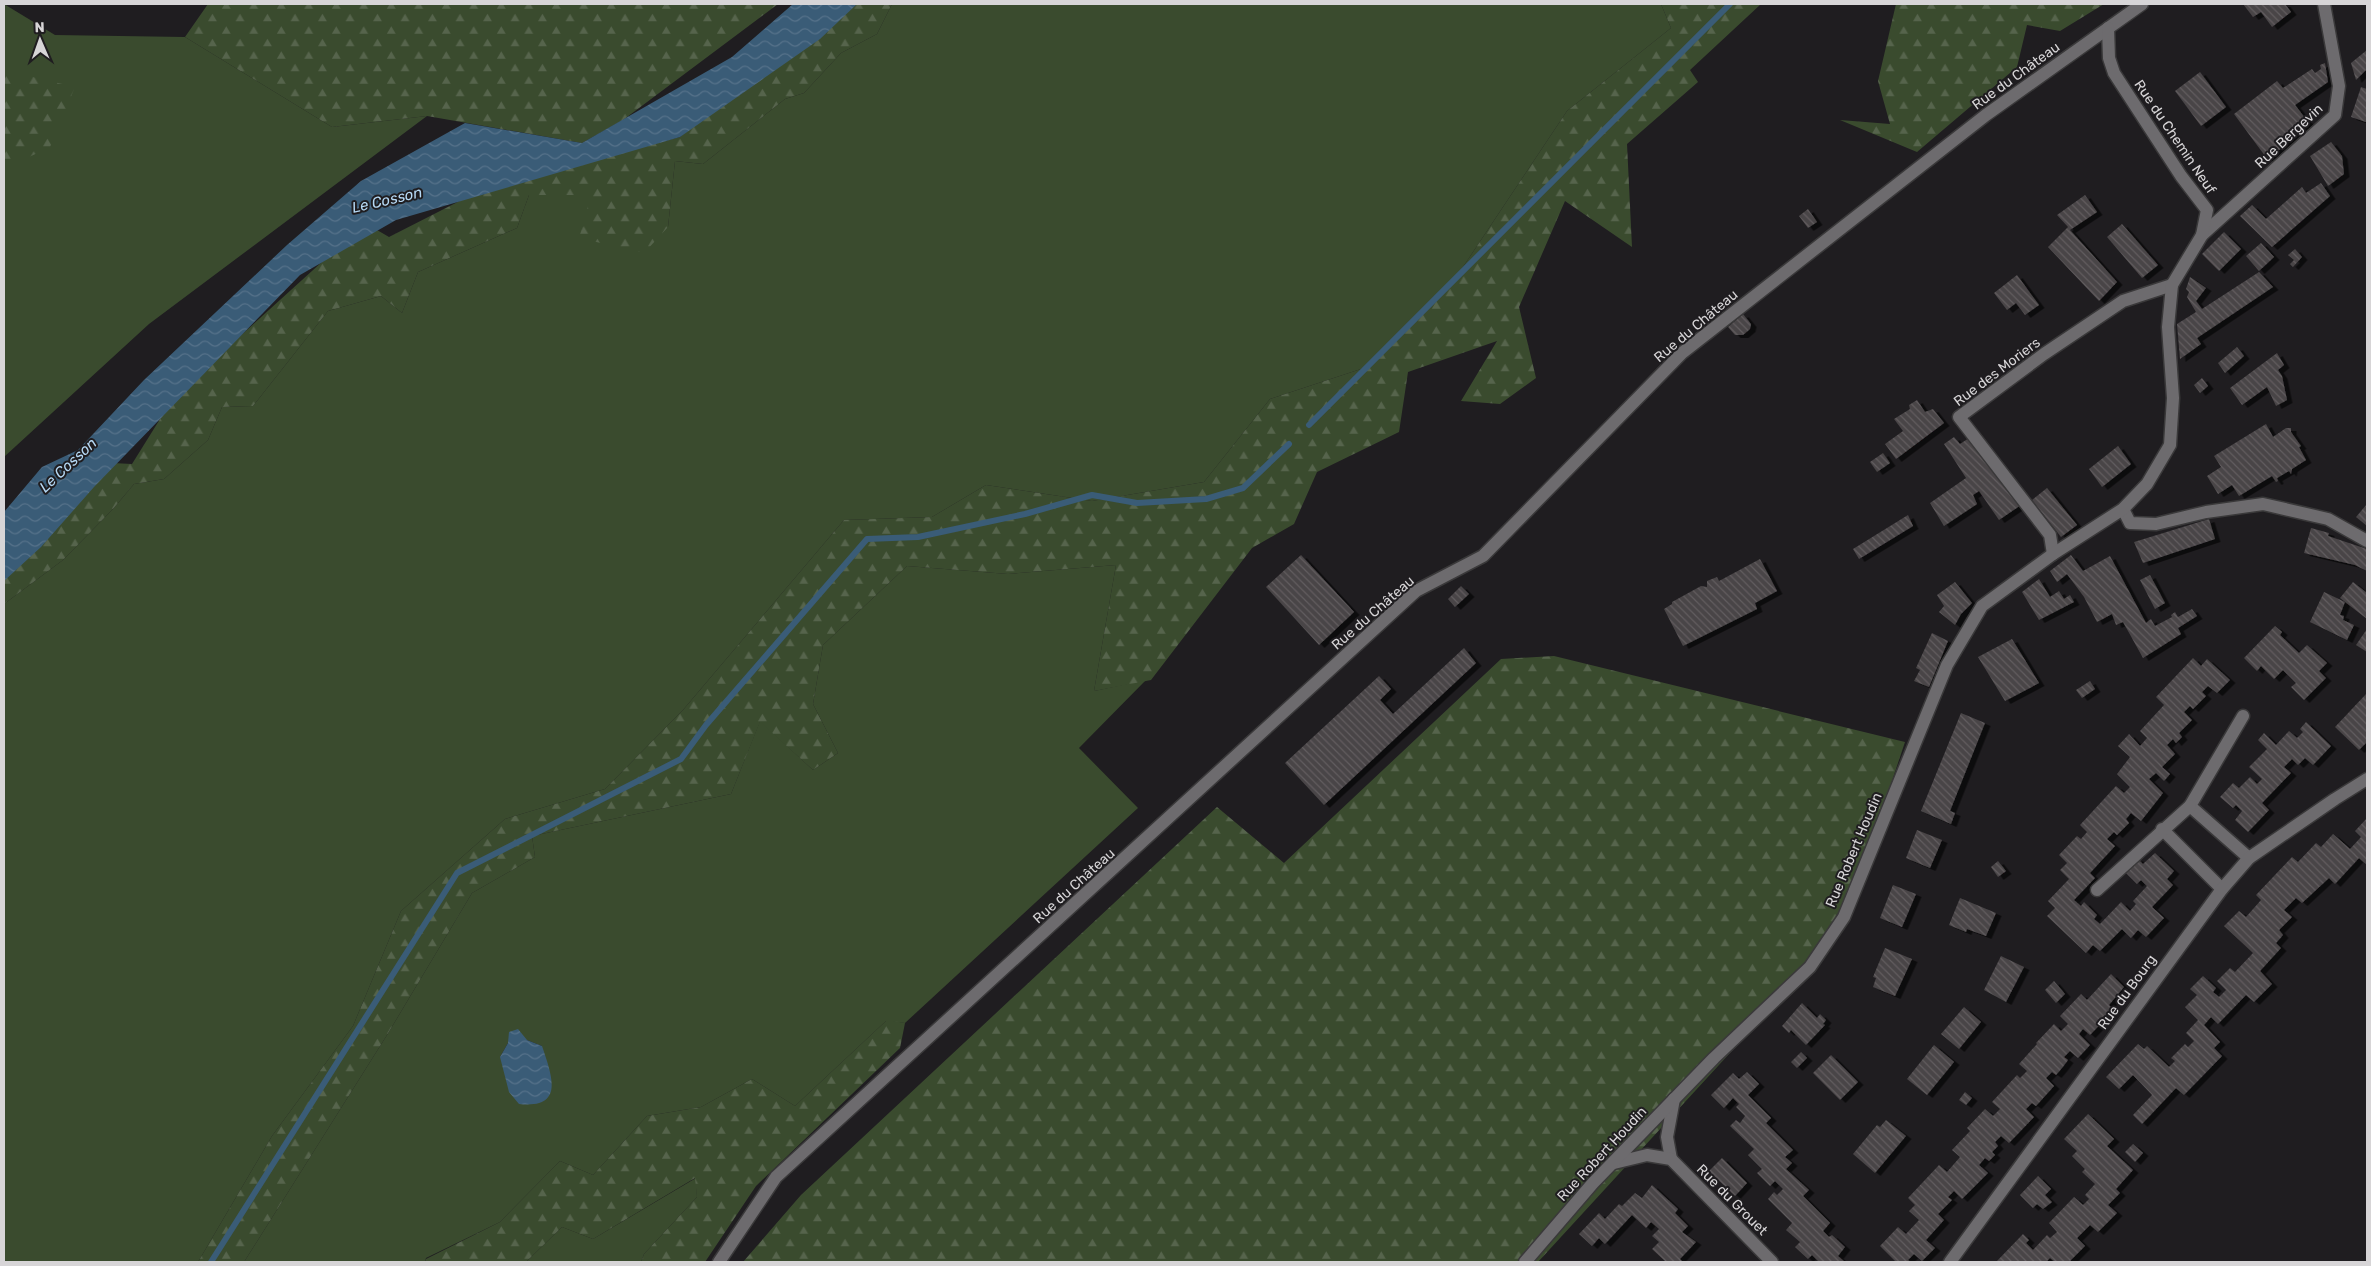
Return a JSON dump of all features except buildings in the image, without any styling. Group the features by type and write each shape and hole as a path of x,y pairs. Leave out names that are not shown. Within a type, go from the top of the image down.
{"street":[{"name":"Rue du Château","path":"719,1262 776,1178 1416,591 1483,556 1682,353 1986,115 2142,4"},
{"name":"Rue Bergevin","path":"2202,235 2335,115 2339,86 2324,4"},
{"name":"Rue du Chemin Neuf","path":"2108,28 2109,58 2114,73 2181,176 2207,210 2202,235 2172,285 2168,327 2173,398 2170,445 2147,484 2123,509"},
{"name":"Rue des Moriers","path":"2052,554 2050,535 1959,418 2044,354 2123,301 2172,285"},
{"path":"2123,509 2130,523 2156,524 2206,512 2264,504 2328,519 2367,540"},
{"name":"Rue Robert Houdin","path":"1525,1262 1593,1183 1674,1099 1810,967 1844,917 1952,657 1982,606 2052,554 2123,509"},
{"path":"2098,890 2162,829 2190,806 2243,716"},
{"name":"Rue du Bourg","path":"1950,1262 2222,888 2249,858 2367,779"},
{"path":"2190,806 2249,858"},
{"path":"2162,829 2222,888"},
{"path":"1614,1163 1647,1155 1671,1159 1667,1137 1674,1099"},
{"name":"Rue du Grouet","path":"1671,1159 1772,1262"}],"green space":[{"path":"4,4 55,35 185,37 332,127 427,116 149,324 4,457"},
{"path":"208,4 778,4 623,120 582,143 427,116 332,127 185,37"},
{"path":"833,4 892,4 877,34 841,53 804,93 785,99 703,164 675,161 668,227 644,253 579,238 591,195 529,195 517,228 418,272 402,313 381,296 328,311 253,406 222,407 208,440 164,479 134,484 113,509 63,560 4,604 4,568 112,463 132,464 175,395 365,223 389,237 491,185 680,137"},
{"path":"892,4 1661,4 1671,28 1567,111 1451,285 1364,368 1270,399 1204,482 1092,501 986,485 932,517 844,520 683,710 605,789 505,819 401,911 353,1026 272,1136 198,1262 4,1262 4,604 63,560 113,509 134,484 164,479 208,440 222,407 253,406 328,311 381,296 402,313 418,272 517,228 529,195 592,194 668,227 675,161 703,164 785,99 804,93 841,53 877,34"},
{"path":"1661,4 1761,4 1690,70 1698,82 1627,144 1632,247 1565,201 1519,307 1536,378 1500,404 1461,401 1497,341 1408,372 1399,432 1317,472 1294,524 1252,548 1151,680 1094,691 1116,565 1008,574 907,566 823,645 813,704 838,753 813,770 760,722 731,794 532,836 535,857 472,893 387,1035 244,1262 198,1262 272,1136 353,1026 401,911 505,819 605,789 683,710 844,520 932,517 986,485 1092,501 1204,482 1270,399 1364,368 1451,285 1567,111 1671,28"},
{"path":"1896,4 2104,4 2060,31 2027,25 2017,67 1917,152 1840,120 1890,124 1878,81"},
{"path":"4,70 75,87 50,147 4,169"},
{"path":"1116,565 1094,691 1146,680 1079,748 1138,808 905,1023 886,1021 795,1106 752,1079 701,1107 647,1116 593,1175 560,1161 500,1222 426,1258 425,1262 244,1262 387,1035 472,893 535,857 532,836 731,794 760,721 813,770 838,753 813,704 823,645 907,566 1008,574","holes":["527,1040 542,1046 500,1057 508,1043"]},
{"path":"1554,656 1905,742 1842,931 1538,1262 743,1262 801,1195 1217,807 1284,863 1501,659"},
{"path":"887,1020 905,1023 900,1048 756,1186 705,1262 641,1262 644,1254 697,1197 695,1178 593,1239 562,1227 526,1262 425,1262 426,1259 500,1222 560,1161 593,1175 647,1116 701,1107 752,1079 795,1106"},
{"path":"696,1178 697,1197 644,1254 641,1262 526,1262 562,1227 593,1239"}],"water":[{"name":"Le Cosson","path":"793,4 857,4 820,39 680,137 396,220 300,275 94,487 41,547 4,581 4,512 42,467 78,450 144,380 287,245 361,181 465,123 582,143 732,57"},
{"path":"518,1029 527,1040 542,1046 549,1068 552,1088 549,1096 543,1101 534,1104 519,1104 509,1092 500,1057 508,1043 509,1032"}],"waterway":[{"path":"1309,425 1730,4"},
{"path":"211,1262 457,873 681,759 706,725 867,539 918,537 1025,514 1092,495 1137,503 1206,499 1243,488 1289,444"}]}
